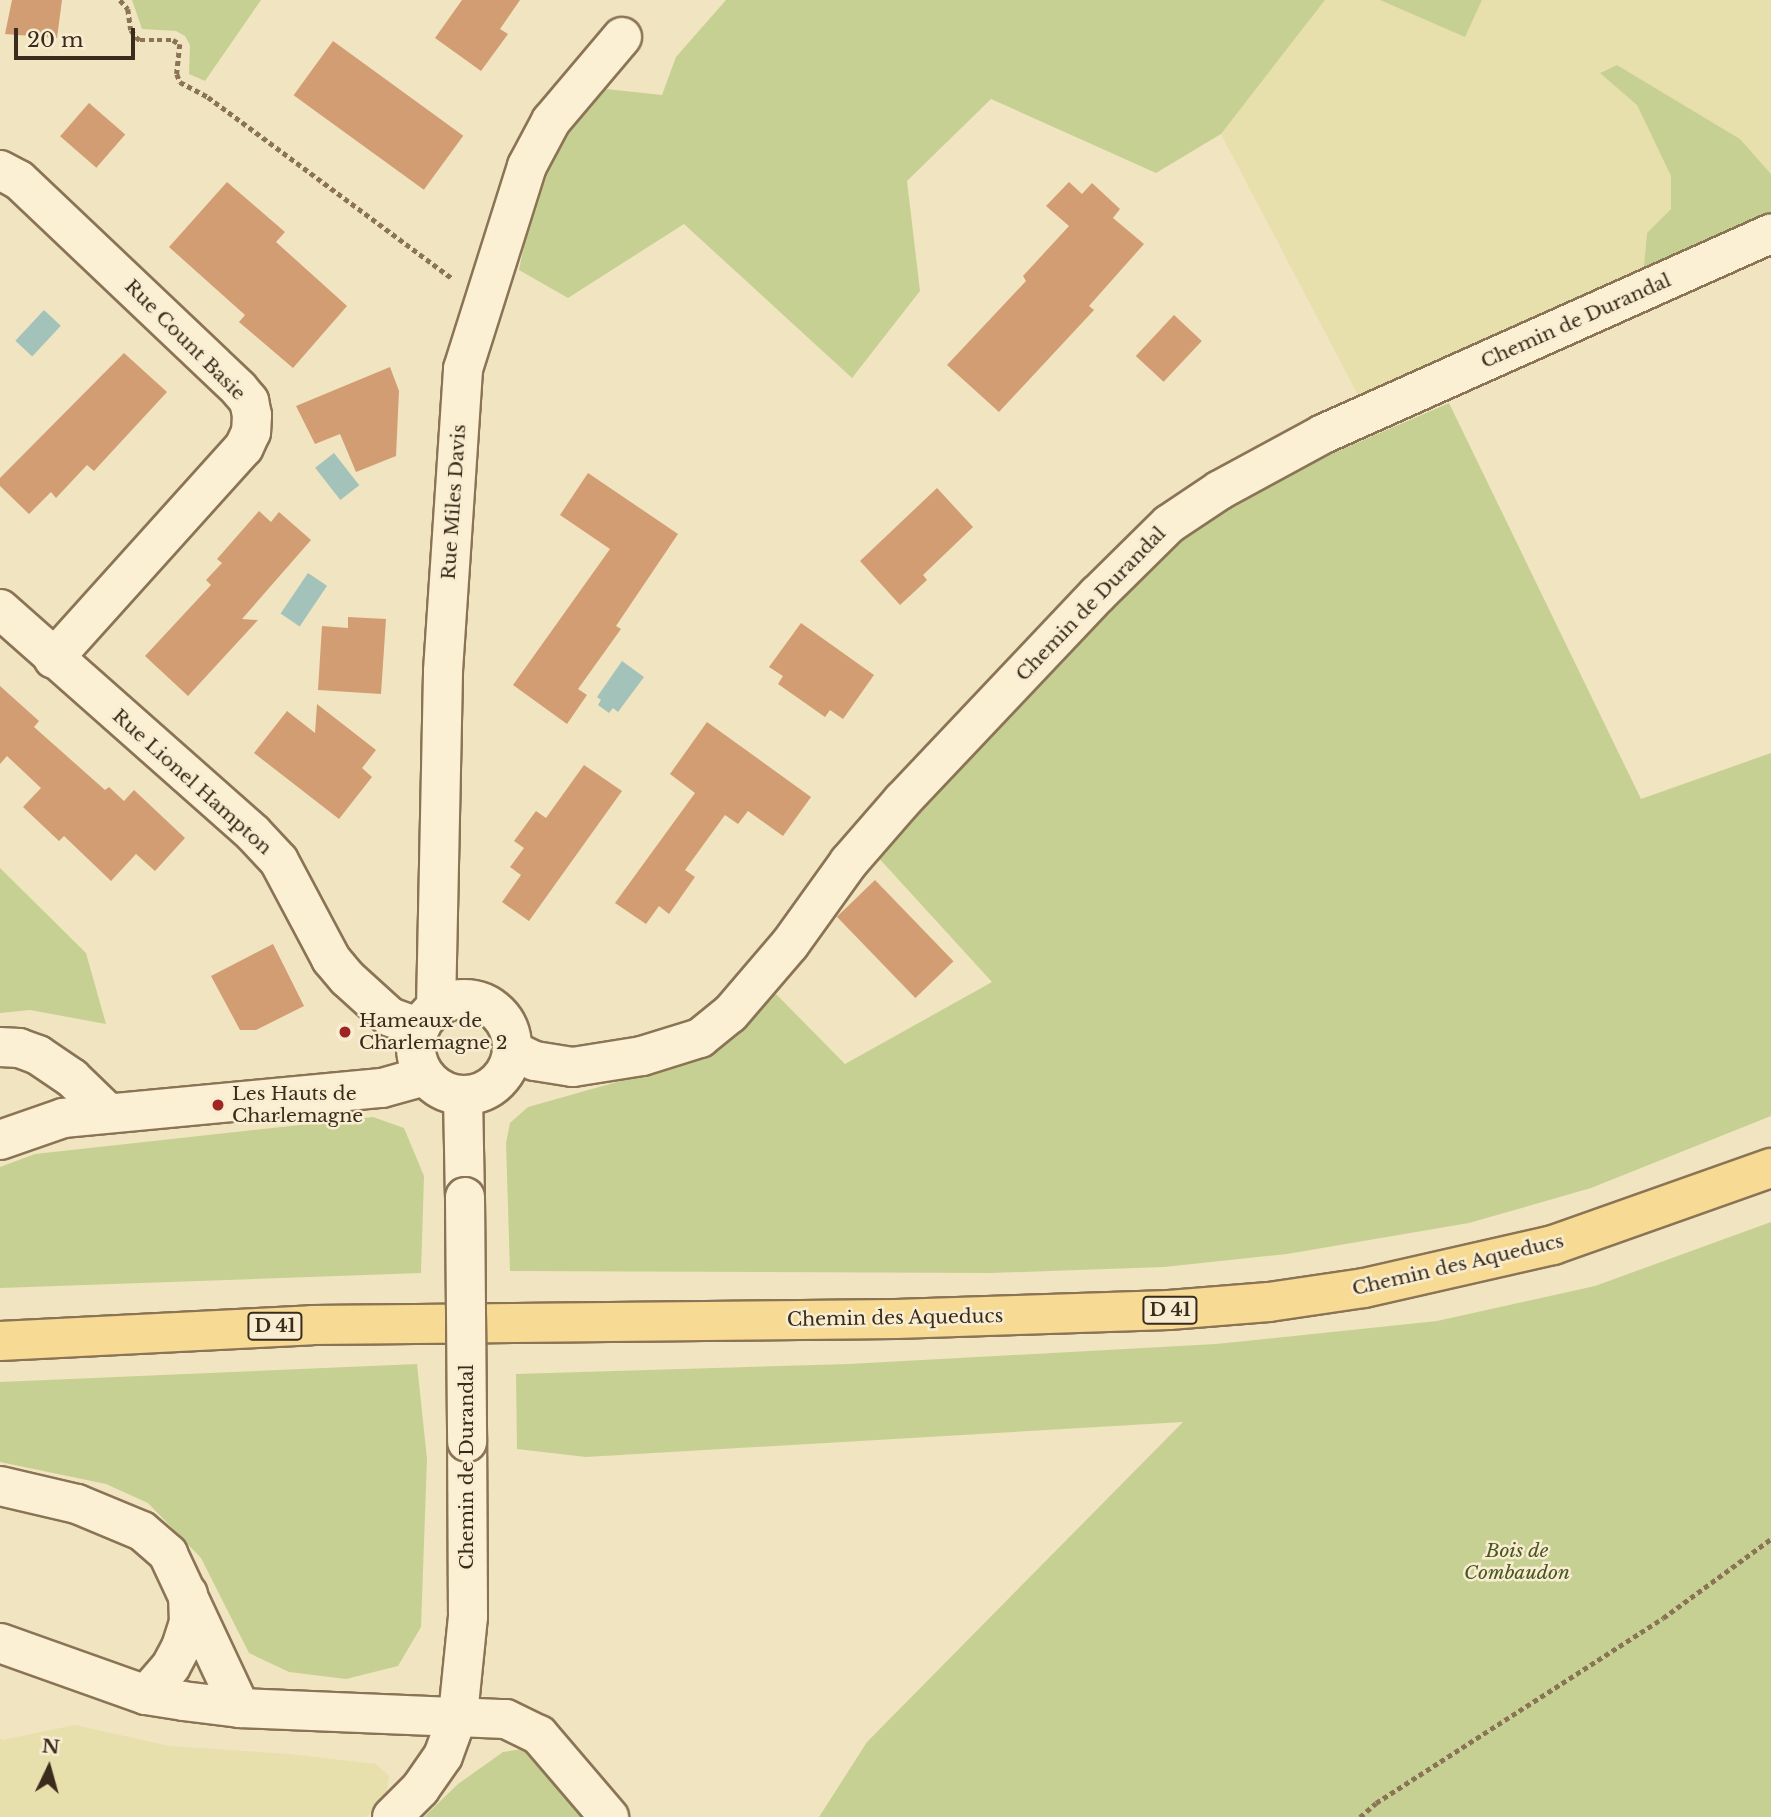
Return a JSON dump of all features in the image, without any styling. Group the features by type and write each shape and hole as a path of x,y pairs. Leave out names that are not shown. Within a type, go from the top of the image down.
{"main road":[{"name":"Chemin des Aqueducs","path":"0,1341 312,1325 551,1320 896,1319 1156,1311 1269,1302 1364,1287 1553,1245 1771,1168"}],"street":[{"name":"Rue Miles Davis","path":"428,1018 443,671 463,369 527,166 551,121 622,37"},
{"name":"Rue Count Basie","path":"0,170 19,180 239,389 249,401 252,415 251,432 244,447 53,659"},
{"name":"Chemin de Durandal","path":"512,1050 535,1061 573,1067 642,1056 700,1038 730,1014 790,944 849,862 902,802 1097,595 1169,524 1220,490 1323,434 1771,234"},
{"name":"Rue Lionel Hampton","path":"0,609 53,659 253,833 279,860 331,958 347,978 390,1017 428,1018"},
{"path":"465,999 494,1009 505,1021 512,1050 508,1068 497,1083 482,1093 463,1096 449,1093 425,1076 417,1061 416,1045 428,1018 450,1001 465,999"},
{"path":"0,1046 19,1048 47,1061 72,1078 107,1112"},
{"path":"0,1140 63,1118 382,1088 425,1076"},
{"name":"Chemin de Durandal","path":"392,1817 420,1788 443,1756 458,1715 468,1617 463,1096"},
{"path":"0,1486 76,1504 142,1531 168,1554 240,1707"},
{"path":"146,1695 171,1666 181,1647 190,1623 188,1592"},
{"path":"0,1643 146,1695 240,1707 506,1719 539,1735 609,1817"}],"path":[{"path":"120,0 128,9 131,30 140,40 173,40 180,44 177,74 180,82 208,97 483,302"},
{"path":"1360,1817 1376,1803 1663,1618 1771,1539"}],"shaded area":[{"path":"1325,0 1380,0 1465,36 1482,0 1771,0 1771,174 1740,139 1617,65 1600,72 1637,105 1671,176 1671,209 1647,233 1643,277 1358,395 1221,134"},
{"path":"75,1725 169,1746 289,1754 376,1764 389,1776 386,1798 366,1817 0,1817 0,1737 2,1740"}],"green space":[{"path":"132,0 261,0 205,81 189,74 190,45 185,36 176,31 142,29"},
{"path":"726,0 1325,0 1221,134 1156,173 991,99 907,181 920,291 852,378 684,224 568,298 519,270 541,163 606,89 662,95 676,57"},
{"path":"1380,0 1482,0 1465,37"},
{"path":"1617,65 1740,139 1771,174 1771,214 1643,277 1647,233 1671,209 1671,176 1637,105 1600,73"},
{"path":"1449,403 1641,799 1771,753 1771,1116 1591,1188 1469,1223 1287,1254 1164,1267 991,1273 510,1271 506,1143 510,1123 528,1107 688,1062 717,1050 772,990 845,1064 992,982 876,855 1166,552 1227,505 1278,477"},
{"path":"0,868 86,953 106,1024 30,1010 0,1013"},
{"path":"373,1117 404,1128 424,1176 421,1273 0,1288 0,1167 35,1154"},
{"name":"Bois de Combaudon","path":"1771,1222 1771,1817 819,1817 867,1742 1183,1422 586,1457 517,1449 516,1374 849,1364 1216,1344 1437,1321 1595,1286"},
{"path":"417,1364 427,1459 421,1627 398,1666 346,1679 289,1672 249,1653 201,1558 148,1503 106,1484 0,1462 0,1382"},
{"path":"522,1749 539,1755 590,1817 424,1817 458,1784 503,1752"}],"water":[{"path":"44,310 61,326 32,356 15,341"},
{"path":"334,453 359,485 340,500 315,468"},
{"path":"308,573 327,586 300,626 281,614"},
{"path":"622,661 644,677 618,712 613,708 609,713 598,705 601,700 597,697"}],"building":[{"path":"12,0 62,0 57,38 5,34"},
{"path":"462,0 520,0 500,29 508,34 481,71 435,38"},
{"path":"333,41 463,136 424,190 294,95"},
{"path":"89,103 125,134 96,168 60,136"},
{"path":"227,182 285,232 276,242 347,306 293,368 239,322 245,315 169,247"},
{"path":"1069,182 1082,194 1092,183 1120,209 1113,218 1144,244 1089,306 1094,310 999,412 947,365 1026,281 1023,276 1069,226 1046,206"},
{"path":"1174,315 1202,341 1164,382 1136,356"},
{"path":"124,353 167,392 94,471 87,465 56,498 51,492 29,514 0,486 0,478"},
{"path":"390,367 399,391 396,456 356,472 340,434 315,444 296,406"},
{"path":"588,473 678,534 616,626 621,629 578,689 587,695 567,724 513,685 610,549 560,515"},
{"path":"937,488 973,527 923,575 927,580 900,605 860,561"},
{"path":"259,511 271,522 279,512 311,540 242,619 258,620 188,696 145,656 211,585 206,580 222,563 217,559"},
{"path":"348,617 386,619 381,694 318,690 322,626 348,628"},
{"path":"801,623 874,675 843,719 830,710 825,717 778,684 783,676 769,667"},
{"path":"0,686 39,721 34,727 105,790 109,787 124,801 134,790 185,838 155,871 136,854 111,881 64,836 59,841 23,807 41,788 7,756 0,764"},
{"path":"317,704 376,750 362,768 372,777 339,819 254,753 287,711 315,733"},
{"path":"707,722 811,797 783,836 748,811 738,824 725,815 685,870 695,877 669,914 659,906 646,924 615,903 695,793 670,774"},
{"path":"584,765 622,791 529,921 502,902 521,875 510,867 524,848 514,841 536,811 546,818"},
{"path":"875,880 953,961 915,998 837,917"},
{"path":"273,944 304,1006 256,1030 240,1030 211,976"}],"place":[{"name":"Hameaux de Charlemagne 2","path":"345,1032"},
{"name":"Les Hauts de Charlemagne","path":"218,1105"}]}
